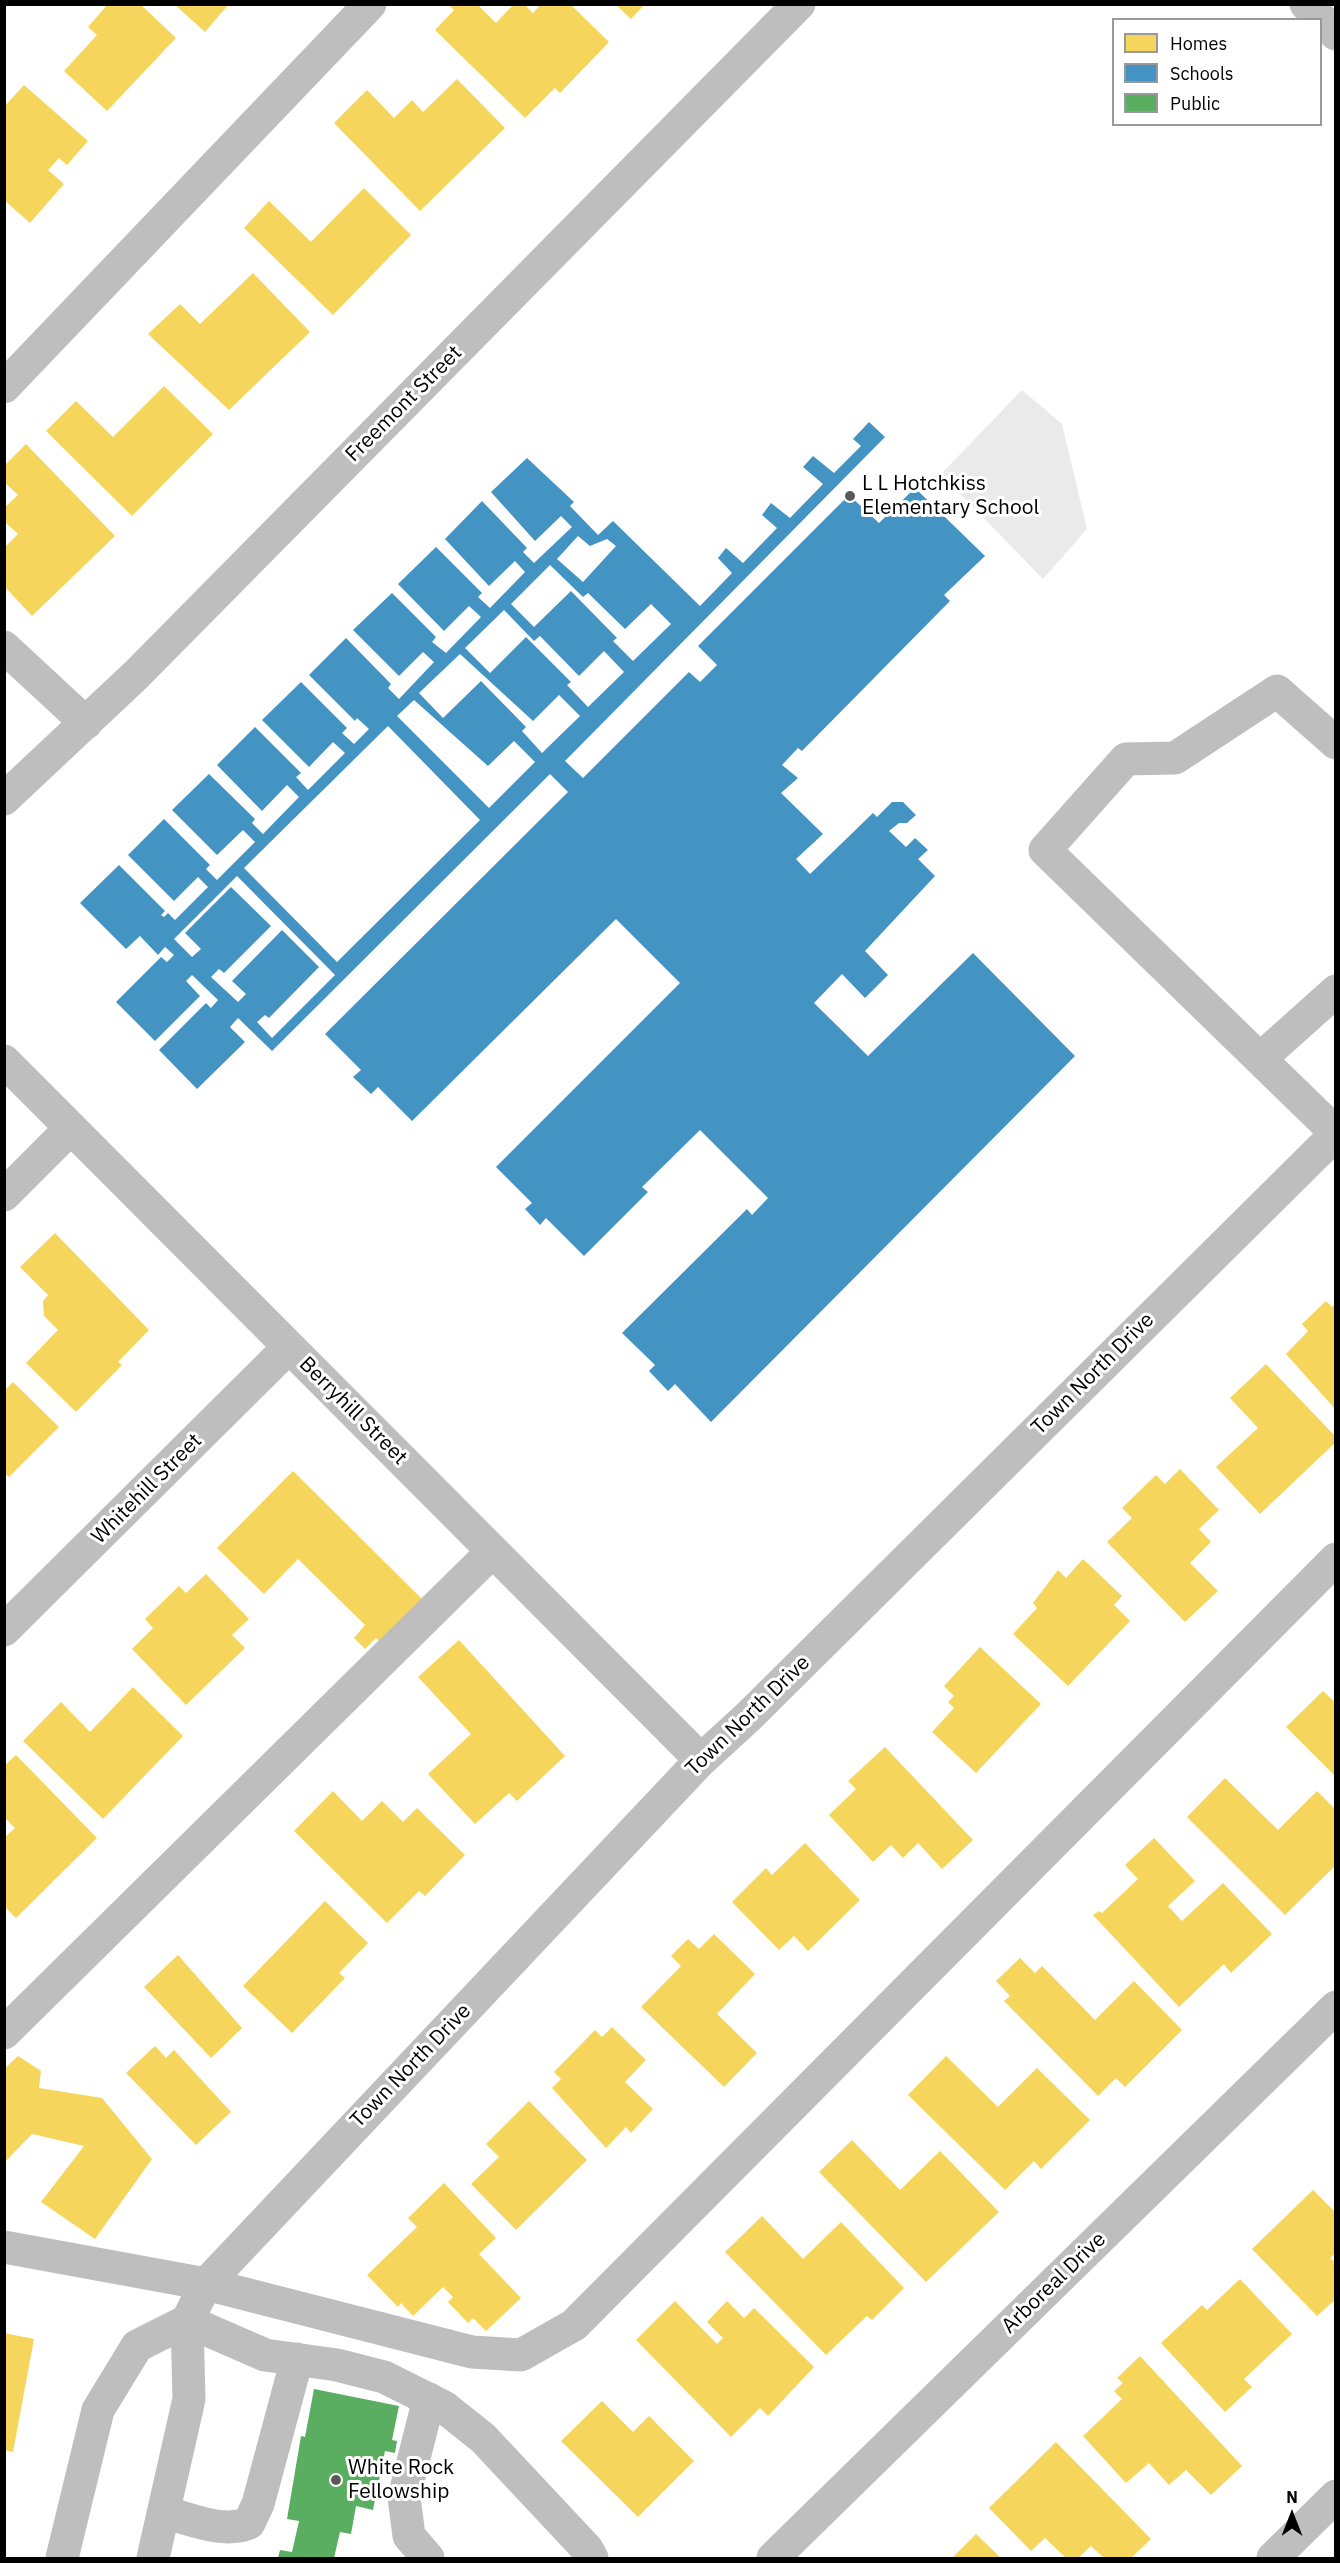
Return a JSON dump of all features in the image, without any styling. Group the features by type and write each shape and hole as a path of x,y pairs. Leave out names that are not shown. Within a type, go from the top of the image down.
{"street":[{"path":"4,387 370,4"},
{"name":"Freemont Street","path":"4,799 136,675 799,4"},
{"path":"1306,4 1320,18"},
{"path":"1322,21 1335,34"},
{"path":"4,647 86,723"},
{"path":"1335,743 1277,691 1174,758 1126,759 1045,850 1335,1133"},
{"path":"1260,1059 1335,991"},
{"name":"Berryhill Street","path":"4,1061 701,1760"},
{"path":"4,1195 71,1128"},
{"name":"Town North Drive","path":"153,2559 189,2399 187,2321 206,2284 701,1760 748,1717 1335,1133"},
{"name":"Whitehill Street","path":"4,1630 289,1347"},
{"path":"4,2033 493,1551"},
{"path":"4,2247 206,2284 472,2352 521,2355 574,2325 1335,1559"},
{"name":"Arboreal Drive","path":"773,2559 1335,2007"},
{"path":"62,2559 98,2410 137,2346 187,2321 265,2355 337,2365 384,2377 444,2407 483,2438 587,2548 592,2559"},
{"path":"164,2512 219,2527 237,2528 249,2523 258,2504 297,2359"},
{"path":"428,2559 419,2551 409,2536 404,2497 429,2399"},
{"path":"1273,2559 1335,2496"}],"shaded area":[{"path":"1022,390 1062,424 1087,529 1043,579 941,474"}],"building: Homes":[{"path":"108,4 140,4 176,38 107,111 64,71 97,35 88,27"},
{"path":"174,4 229,4 205,32"},
{"path":"448,4 477,4 496,23 514,4 524,4 533,13 541,4 570,4 609,42 560,93 555,88 525,118 435,30 454,10"},
{"path":"615,4 645,4 631,19"},
{"path":"457,79 505,128 420,211 334,123 367,90 394,118 412,100 423,112"},
{"path":"24,85 88,141 67,165 59,158 48,170 64,184 30,223 4,200 4,107"},
{"path":"364,188 411,235 333,315 244,228 269,201 311,242"},
{"path":"253,273 310,332 229,410 148,334 180,304 200,324"},
{"path":"164,386 213,434 132,516 46,431 76,401 113,437"},
{"path":"26,444 115,536 32,616 5,587 5,547 18,534 4,521 4,508 18,495 4,482 4,466"},
{"path":"55,1233 149,1330 118,1362 122,1365 76,1412 26,1363 58,1330 44,1316 43,1301 48,1295 20,1267"},
{"path":"1326,1301 1332,1307 1336,1303 1336,1410 1286,1354 1308,1331 1302,1324"},
{"path":"1266,1364 1336,1437 1336,1442 1260,1514 1216,1467 1258,1428 1230,1398"},
{"path":"13,1382 59,1427 9,1477 4,1473 4,1391"},
{"path":"1180,1469 1219,1510 1199,1529 1211,1542 1190,1563 1218,1591 1185,1622 1107,1542 1132,1518 1122,1508 1156,1475 1165,1484"},
{"path":"293,1471 422,1599 380,1642 376,1638 365,1649 354,1638 365,1625 298,1559 264,1594 217,1548"},
{"path":"1083,1559 1122,1596 1114,1605 1130,1621 1068,1686 1013,1634 1037,1608 1033,1603 1058,1570 1066,1578"},
{"path":"206,1574 249,1619 232,1635 245,1648 186,1705 132,1649 153,1628 145,1619 179,1586 186,1593"},
{"path":"459,1640 565,1756 517,1801 509,1793 475,1824 428,1774 471,1734 418,1677"},
{"path":"980,1647 1041,1704 976,1773 932,1732 954,1708 948,1702 954,1696 944,1686"},
{"path":"133,1687 183,1736 103,1819 23,1741 61,1702 90,1732"},
{"path":"1323,1691 1336,1703 1336,1777 1286,1727"},
{"path":"885,1747 973,1840 942,1869 918,1843 903,1858 891,1845 873,1862 829,1815 856,1789 848,1781"},
{"path":"16,1755 97,1838 16,1918 4,1906 4,1838 15,1828 4,1817 4,1766"},
{"path":"1225,1778 1278,1830 1317,1791 1336,1810 1336,1865 1285,1915 1187,1817"},
{"path":"333,1791 362,1821 382,1801 403,1822 417,1808 465,1855 425,1896 419,1891 387,1923 294,1831"},
{"path":"1154,1838 1195,1881 1168,1906 1182,1921 1223,1883 1272,1934 1231,1973 1224,1964 1179,2007 1093,1915 1099,1911 1102,1913 1138,1879 1125,1865"},
{"path":"805,1843 860,1900 808,1951 794,1936 779,1950 732,1902 766,1868 772,1875"},
{"path":"325,1901 368,1943 339,1973 345,1978 292,2033 243,1986"},
{"path":"714,1934 755,1974 717,2014 757,2053 724,2087 641,2007 681,1966 671,1956 688,1939 699,1949"},
{"path":"178,1955 242,2028 211,2058 144,1987"},
{"path":"1020,1958 1035,1973 1042,1966 1095,2020 1134,1981 1182,2030 1125,2087 1116,2078 1098,2096 1004,2001 1010,1996 996,1981"},
{"path":"612,2027 646,2060 625,2082 653,2109 631,2133 626,2127 606,2148 552,2088 561,2079 554,2072 595,2030 602,2037"},
{"path":"155,2046 166,2058 174,2050 231,2112 196,2145 126,2073"},
{"path":"18,2056 41,2071 39,2088 102,2098 152,2159 95,2239 41,2202 84,2146 32,2134 4,2163 4,2069"},
{"path":"946,2056 998,2107 1037,2068 1090,2120 1041,2169 1034,2161 1005,2190 908,2095"},
{"path":"529,2101 587,2160 516,2230 471,2184 499,2157 486,2144"},
{"path":"852,2140 900,2190 940,2151 999,2212 926,2282 819,2172"},
{"path":"444,2183 496,2238 479,2254 521,2298 486,2331 473,2318 468,2323 448,2302 453,2297 443,2287 413,2316 401,2303 398,2307 367,2275 417,2227 408,2218"},
{"path":"1313,2190 1336,2213 1336,2253 1330,2258 1336,2263 1336,2299 1317,2316 1252,2249"},
{"path":"762,2216 803,2259 841,2222 904,2288 872,2320 867,2316 826,2355 725,2252"},
{"path":"1240,2279 1292,2334 1244,2379 1252,2387 1225,2412 1161,2343 1202,2305 1207,2310"},
{"path":"675,2301 717,2344 723,2338 707,2322 727,2301 744,2318 754,2308 814,2367 768,2416 760,2408 731,2437 636,2340"},
{"path":"4,2333 34,2339 13,2452 4,2450"},
{"path":"1140,2356 1242,2466 1211,2495 1186,2470 1169,2485 1149,2463 1126,2483 1083,2436 1122,2399 1114,2391 1123,2383 1117,2378"},
{"path":"602,2401 633,2432 649,2416 694,2461 638,2517 561,2441"},
{"path":"1056,2442 1151,2539 1131,2558 1104,2558 1091,2546 1078,2558 1066,2558 1045,2538 1031,2551 989,2508"},
{"path":"976,2534 1001,2558 952,2558"}],"building: Schools":[{"path":"869,422 885,437 565,761 583,778 689,672 700,682 717,665 698,646 849,495 879,523 915,488 985,556 944,595 950,601 802,751 798,748 782,765 798,778 781,793 823,834 796,859 810,874 873,813 877,817 892,802 903,802 916,815 907,823 899,823 889,831 906,847 915,838 928,850 918,859 935,876 865,951 888,975 865,998 842,974 814,1003 868,1056 973,953 1075,1056 711,1422 675,1384 668,1391 649,1371 655,1365 622,1333 747,1209 752,1215 768,1198 700,1130 642,1187 648,1192 584,1256 546,1218 540,1225 525,1209 532,1203 496,1167 680,983 616,919 412,1121 378,1087 371,1094 353,1077 361,1070 325,1034 568,792 550,774 272,1051 238,1018 230,1027 245,1042 197,1089 159,1050 206,1003 211,1008 218,1000 192,975 186,981 200,996 155,1041 116,1002 161,957 167,962 174,955 165,947 158,955 140,936 126,949 80,903 119,865 165,911 161,915 164,917 168,913 175,920 208,887 198,877 174,901 128,855 164,819 210,865 206,869 217,880 255,842 243,830 217,855 172,810 209,774 255,819 252,823 263,834 299,797 287,785 262,811 217,765 255,727 301,773 296,777 308,790 345,753 333,742 309,767 262,720 301,682 347,728 342,733 354,744 369,729 357,718 355,721 309,675 346,638 391,684 388,688 399,699 434,662 423,652 399,676 353,630 392,593 436,637 432,642 446,653 481,617 469,606 444,631 398,584 436,547 482,593 478,597 490,608 525,572 515,561 489,586 445,539 482,501 527,548 523,552 534,563 572,527 561,516 535,541 491,492 527,458 574,502 570,506 598,535 613,521 700,606 732,573 718,558 726,548 743,563 777,528 762,515 771,503 790,518 823,484 803,467 813,456 834,473 861,446 853,439","holes":["578,536 590,546 607,539 616,546 583,582 557,559","550,565 583,597 588,593 625,629 651,604 671,624 633,661 613,641 617,638 571,591 534,627 511,604","504,610 534,641 540,636 579,676 604,651 624,672 588,707 567,685 571,682 526,637 490,673 465,648","460,654 533,721 559,695 580,716 542,753 522,731 526,727 481,681 443,718 419,693","414,700 488,766 514,741 535,762 489,808 397,716","388,726 480,820 337,962 244,868","237,876 335,975 272,1038 257,1022 265,1015 269,1018 319,967 282,930 232,981 246,994 238,1002 211,977 219,969 224,973 271,926 231,887 185,933 201,949 192,957 174,939"]}],"building: Public":[{"name":"White Rock Fellowship","path":"314,2389 399,2406 392,2440 397,2441 395,2453 385,2451 373,2510 356,2506 351,2534 340,2532 334,2558 278,2558 280,2550 292,2552 299,2521 287,2519 301,2436 305,2437"}],"place":[{"name":"L L Hotchkiss Elementary School","path":"850,496"},
{"name":"White Rock Fellowship","path":"336,2480"}]}
